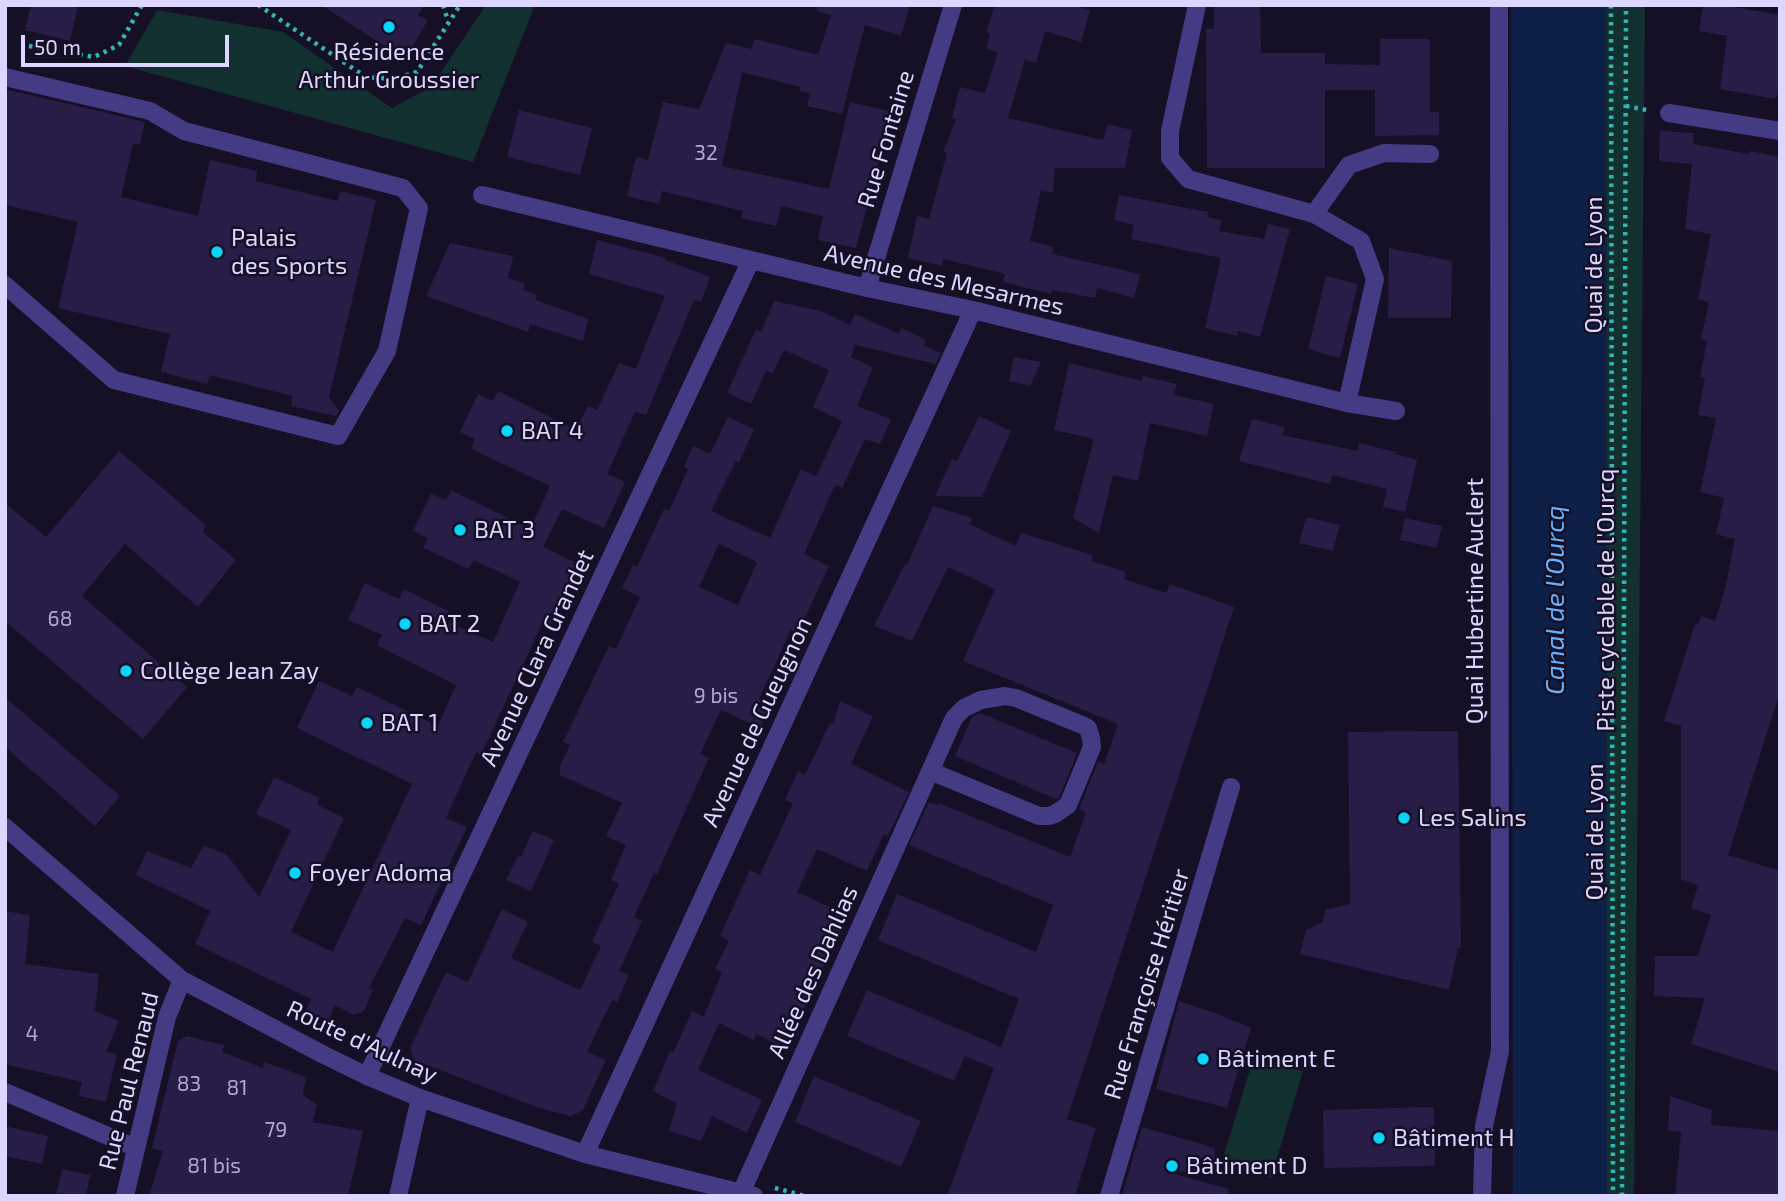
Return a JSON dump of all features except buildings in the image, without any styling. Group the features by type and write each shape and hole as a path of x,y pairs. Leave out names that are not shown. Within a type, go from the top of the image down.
{"street":[{"name":"Rue Fontaine","path":"866,288 953,5"},
{"path":"1197,5 1170,131 1170,158 1188,179 1314,214 1361,241 1375,279 1347,403"},
{"name":"Quai Hubertine Auclert","path":"1482,1196 1484,1126 1500,1051 1499,5"},
{"path":"5,76 150,111 184,131 404,188 419,208 387,351 338,436 114,380 5,285"},
{"path":"1669,113 1780,131"},
{"path":"1314,214 1349,165 1384,153 1430,154"},
{"name":"Avenue des Mesarmes","path":"482,195 866,288 973,310 1347,403 1396,411"},
{"name":"Avenue Clara Grandet","path":"367,1076 751,260"},
{"name":"Avenue de Gueugnon","path":"585,1154 973,310"},
{"name":"Allée des Dahlias","path":"747,1194 930,771 954,718 964,708 981,700 995,697 1016,698 1088,728 1091,738 1092,747 1068,805 1049,816 1039,816 930,771"},
{"name":"Rue Françoise Héritier","path":"1109,1196 1231,787"},
{"name":"Route d'Aulnay","path":"5,827 182,980 367,1076 420,1098 697,1189 747,1194"},
{"name":"Rue Paul Renaud","path":"125,1196 167,1017 182,980"},
{"path":"5,1093 136,1148"},
{"path":"398,1196 420,1098"}],"path":[{"path":"29,46 94,57 119,45 142,5"},
{"path":"258,5 366,77 393,79 417,72 460,5"},
{"path":"443,5 449,22"},
{"name":"Quai de Lyon","path":"1611,5 1613,1196"},
{"name":"Piste cyclable de l'Ourcq","path":"1622,1196 1626,5"}],"green space":[{"path":"486,5 535,5 473,162 125,66 157,10 283,32 392,108 431,87"},
{"path":"1605,5 1645,5 1634,1196 1605,1196"},
{"path":"1253,1060 1303,1071 1271,1178 1222,1161"}],"water":[{"name":"Canal de l'Ourcq","path":"1511,5 1606,5 1607,1196 1513,1196"}],"place":[{"name":"Résidence Arthur Groussier","path":"389,27"},
{"name":"Palais des Sports","path":"217,252"},
{"name":"BAT 4","path":"507,431"},
{"name":"BAT 3","path":"460,530"},
{"name":"BAT 2","path":"405,624"},
{"name":"Collège Jean Zay","path":"126,671"},
{"name":"BAT 1","path":"367,723"},
{"name":"Les Salins","path":"1404,818"},
{"name":"Foyer Adoma","path":"295,873"},
{"name":"Bâtiment E","path":"1203,1059"},
{"name":"Bâtiment H","path":"1379,1138"},
{"name":"Bâtiment D","path":"1172,1166"}]}
